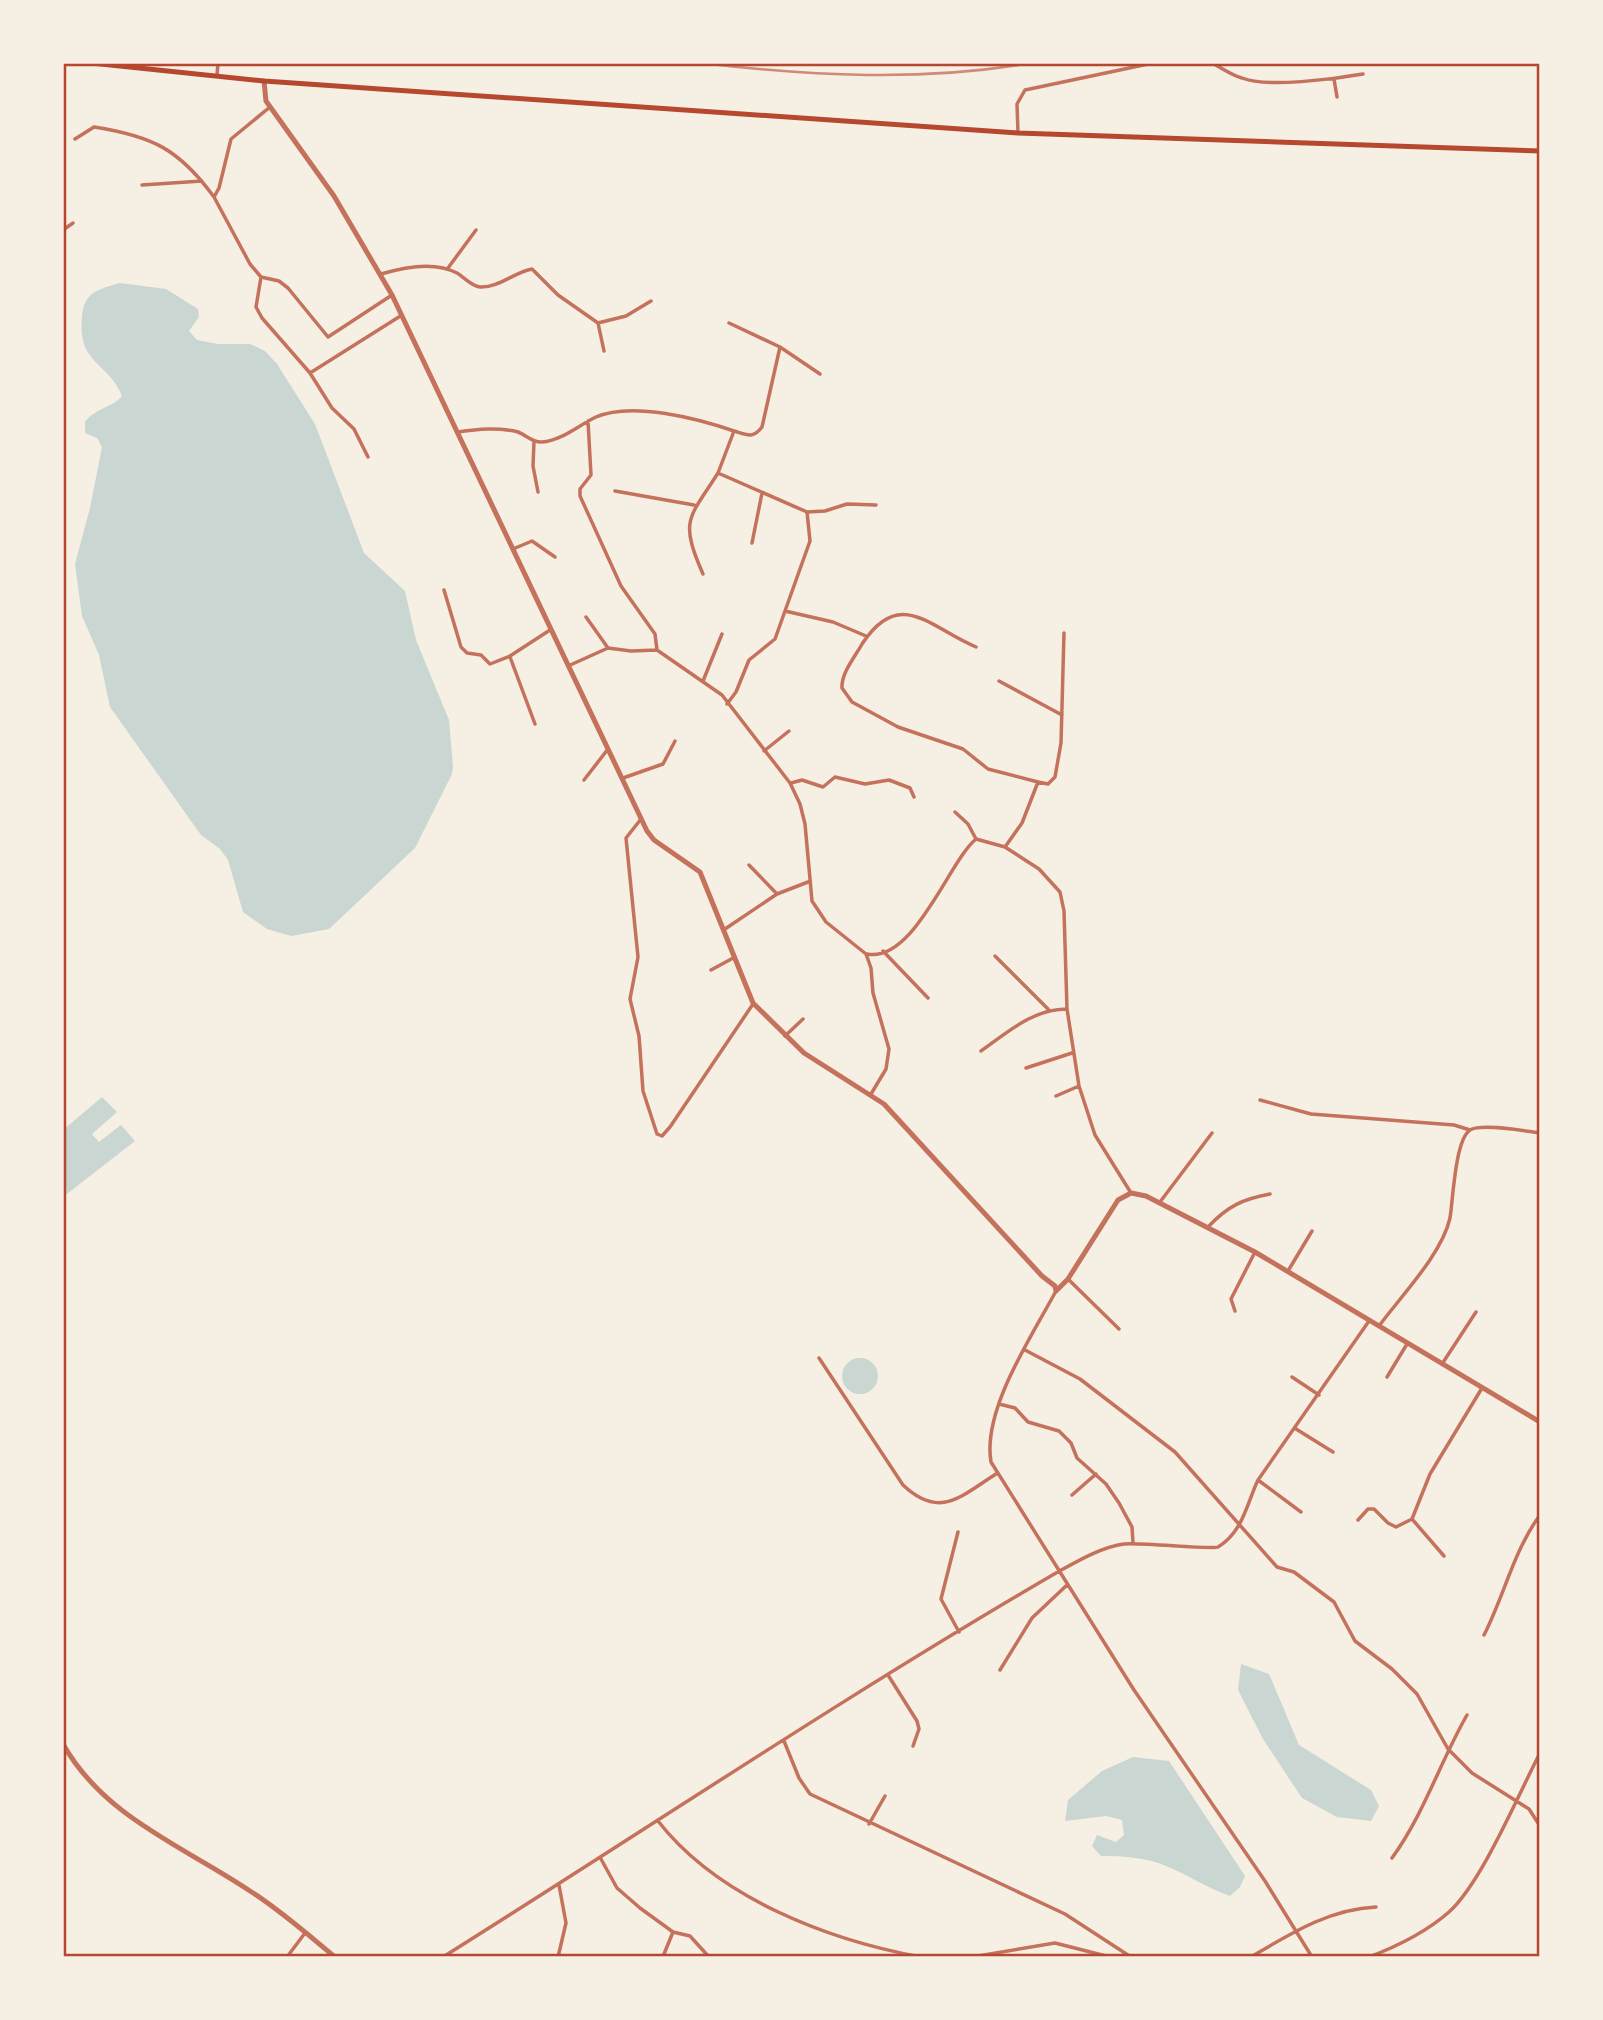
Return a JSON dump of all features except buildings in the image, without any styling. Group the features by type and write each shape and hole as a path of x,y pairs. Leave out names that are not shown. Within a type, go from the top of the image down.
{"main road":[{"path":"90,63 264,81 1018,133 1540,151"}],"street":[{"path":"216,76 218,63"},
{"path":"1018,133 1017,104 1025,90 1153,63"},
{"path":"1212,63 1243,79 1258,82 1334,79 1363,74"},
{"path":"1334,79 1337,97"},
{"path":"264,81 264,93 270,107 334,196 392,295 641,818 654,840 700,872 753,1003 804,1053 871,1094 895,1115 1042,1276 1055,1286 1056,1291"},
{"path":"214,197 219,188 231,139 270,107"},
{"path":"75,139 94,127 150,139 166,147 202,181 214,197 237,244 261,277 279,282 328,337 392,295"},
{"path":"142,185 202,181"},
{"path":"63,230 73,223"},
{"path":"448,269 476,230"},
{"path":"381,274 409,268 448,269 477,287 494,284 532,269 558,295 598,323 604,351"},
{"path":"261,277 256,307 310,373 324,397 354,429 368,457"},
{"path":"598,323 626,316 651,301"},
{"path":"310,373 402,315"},
{"path":"729,323 780,347 820,374"},
{"path":"458,432 499,429 524,435 534,441 554,440 607,413 678,415 750,436 756,435 762,428 780,347"},
{"path":"588,421 592,475 580,489 580,496 621,586 655,634 657,650"},
{"path":"703,575 693,551 690,533 694,505 718,473 734,431"},
{"path":"534,441 533,466 538,492"},
{"path":"718,473 807,512 825,511 847,503 876,505"},
{"path":"615,491 694,505"},
{"path":"752,543 762,493"},
{"path":"727,704 736,692 749,660 772,644 810,541 807,512"},
{"path":"513,549 532,541 555,557"},
{"path":"444,590 463,651 481,655 489,664 510,656 550,630"},
{"path":"785,611 833,622 867,637"},
{"path":"976,647 906,612 884,618 867,637 842,682 852,702 898,727 963,749 988,769 1048,784 1055,778 1061,743 1064,633"},
{"path":"586,617 608,648"},
{"path":"703,681 722,634"},
{"path":"568,666 608,648 621,651 657,650 716,689 790,783 805,824 810,860 808,882 818,912 866,954 889,1049 886,1069 871,1094"},
{"path":"510,656 535,724"},
{"path":"999,681 1062,715"},
{"path":"764,751 789,731"},
{"path":"623,778 663,764 675,741"},
{"path":"584,780 608,749"},
{"path":"790,783 802,780 823,787 835,776 865,783 889,780 910,788 914,797"},
{"path":"1005,848 1022,823 1038,782"},
{"path":"955,812 968,824 976,839 1005,848 1049,876 1060,892 1064,911 1067,1009 1079,1086 1095,1135 1131,1193 1160,1202 1209,1226 1540,1422"},
{"path":"641,818 626,838 638,957 630,999 639,1036 643,1091 657,1134 662,1136 670,1127 753,1003"},
{"path":"866,954 883,951 909,933 976,839"},
{"path":"749,865 777,894"},
{"path":"725,929 777,894 808,882"},
{"path":"883,951 928,998"},
{"path":"995,956 1049,1009"},
{"path":"711,970 735,957"},
{"path":"981,1051 1031,1017 1049,1009 1067,1009"},
{"path":"785,1036 803,1018"},
{"path":"1026,1068 1072,1054"},
{"path":"1056,1096 1079,1086"},
{"path":"1260,1100 1311,1114 1454,1125 1470,1130 1480,1127 1540,1133"},
{"path":"1379,1326 1443,1239 1450,1217 1461,1146 1470,1130"},
{"path":"1160,1202 1212,1133"},
{"path":"1131,1193 1110,1209 1068,1279 1056,1291 999,1404 989,1454 996,1474 1058,1572 1297,1930 1312,1957"},
{"path":"1209,1226 1230,1206 1243,1199 1270,1194"},
{"path":"1288,1271 1312,1231"},
{"path":"1235,1311 1231,1299 1255,1252"},
{"path":"1068,1279 1119,1329"},
{"path":"1442,1364 1476,1312"},
{"path":"443,1957 888,1675 1058,1572 1112,1546 1133,1543 1215,1548 1239,1525 1249,1510 1258,1480 1370,1321"},
{"path":"1387,1377 1407,1343"},
{"path":"1025,1350 1080,1379 1185,1461 1198,1481 1277,1567 1294,1572 1334,1602 1355,1641 1392,1669 1418,1694 1448,1749 1472,1773 1529,1809 1540,1826"},
{"path":"819,1358 903,1485 914,1495 938,1505 949,1504 996,1474"},
{"path":"1292,1377 1319,1395"},
{"path":"1358,1520 1368,1509 1374,1509 1396,1527 1412,1519 1430,1474 1482,1388"},
{"path":"999,1404 1015,1408 1028,1422 1059,1431 1071,1443 1077,1458 1106,1484 1132,1527 1133,1543"},
{"path":"1296,1429 1333,1452"},
{"path":"1072,1495 1096,1474"},
{"path":"1258,1480 1301,1512"},
{"path":"1485,1635 1512,1575 1521,1543 1540,1515"},
{"path":"1412,1519 1444,1556"},
{"path":"958,1532 941,1599 959,1632"},
{"path":"1000,1670 1032,1618 1067,1585"},
{"path":"888,1675 919,1729 913,1746"},
{"path":"1392,1858 1408,1836 1448,1749 1467,1715"},
{"path":"784,1741 799,1779 810,1794 1065,1914 1129,1956"},
{"path":"63,1744 87,1780 115,1808 252,1891 335,1957"},
{"path":"1369,1957 1421,1933 1458,1902 1540,1753"},
{"path":"869,1824 886,1796"},
{"path":"659,1821 689,1857 806,1927 921,1957"},
{"path":"601,1858 617,1888 673,1932 690,1936 709,1957"},
{"path":"558,1957 566,1923 559,1885"},
{"path":"1251,1957 1297,1930 1350,1908 1376,1908"},
{"path":"664,1954 673,1932"},
{"path":"287,1957 305,1933"},
{"path":"972,1957 1055,1944 1110,1957"},
{"path":"1119,1957 1129,1956"}],"shaded area":[{"path":"120,283 166,289 198,309 199,317 189,331 197,340 218,344 250,344 265,351 277,364 315,424 364,553 405,591 416,640 449,720 452,774 415,848 329,929 291,936 267,929 243,912 228,860 220,849 201,835 110,707 99,655 82,616 75,564 102,447 97,438 85,433 85,422 122,396 84,344 83,308 94,293"},
{"path":"102,1097 117,1112 92,1134 99,1142 121,1125 135,1141 63,1197 63,1130"},
{"path":"860,1358 873,1363 878,1376 873,1389 860,1394 847,1389 842,1376 847,1363"},
{"path":"1241,1664 1269,1674 1299,1745 1371,1790 1379,1806 1371,1821 1337,1817 1302,1798 1263,1739 1238,1690"},
{"path":"1133,1757 1169,1761 1245,1876 1240,1887 1230,1896 1158,1863 1101,1856 1092,1846 1097,1835 1116,1842 1124,1835 1122,1820 1106,1816 1065,1821 1068,1800 1102,1771"}],"railway":[{"path":"701,63 866,75 949,73 1031,63"}]}
